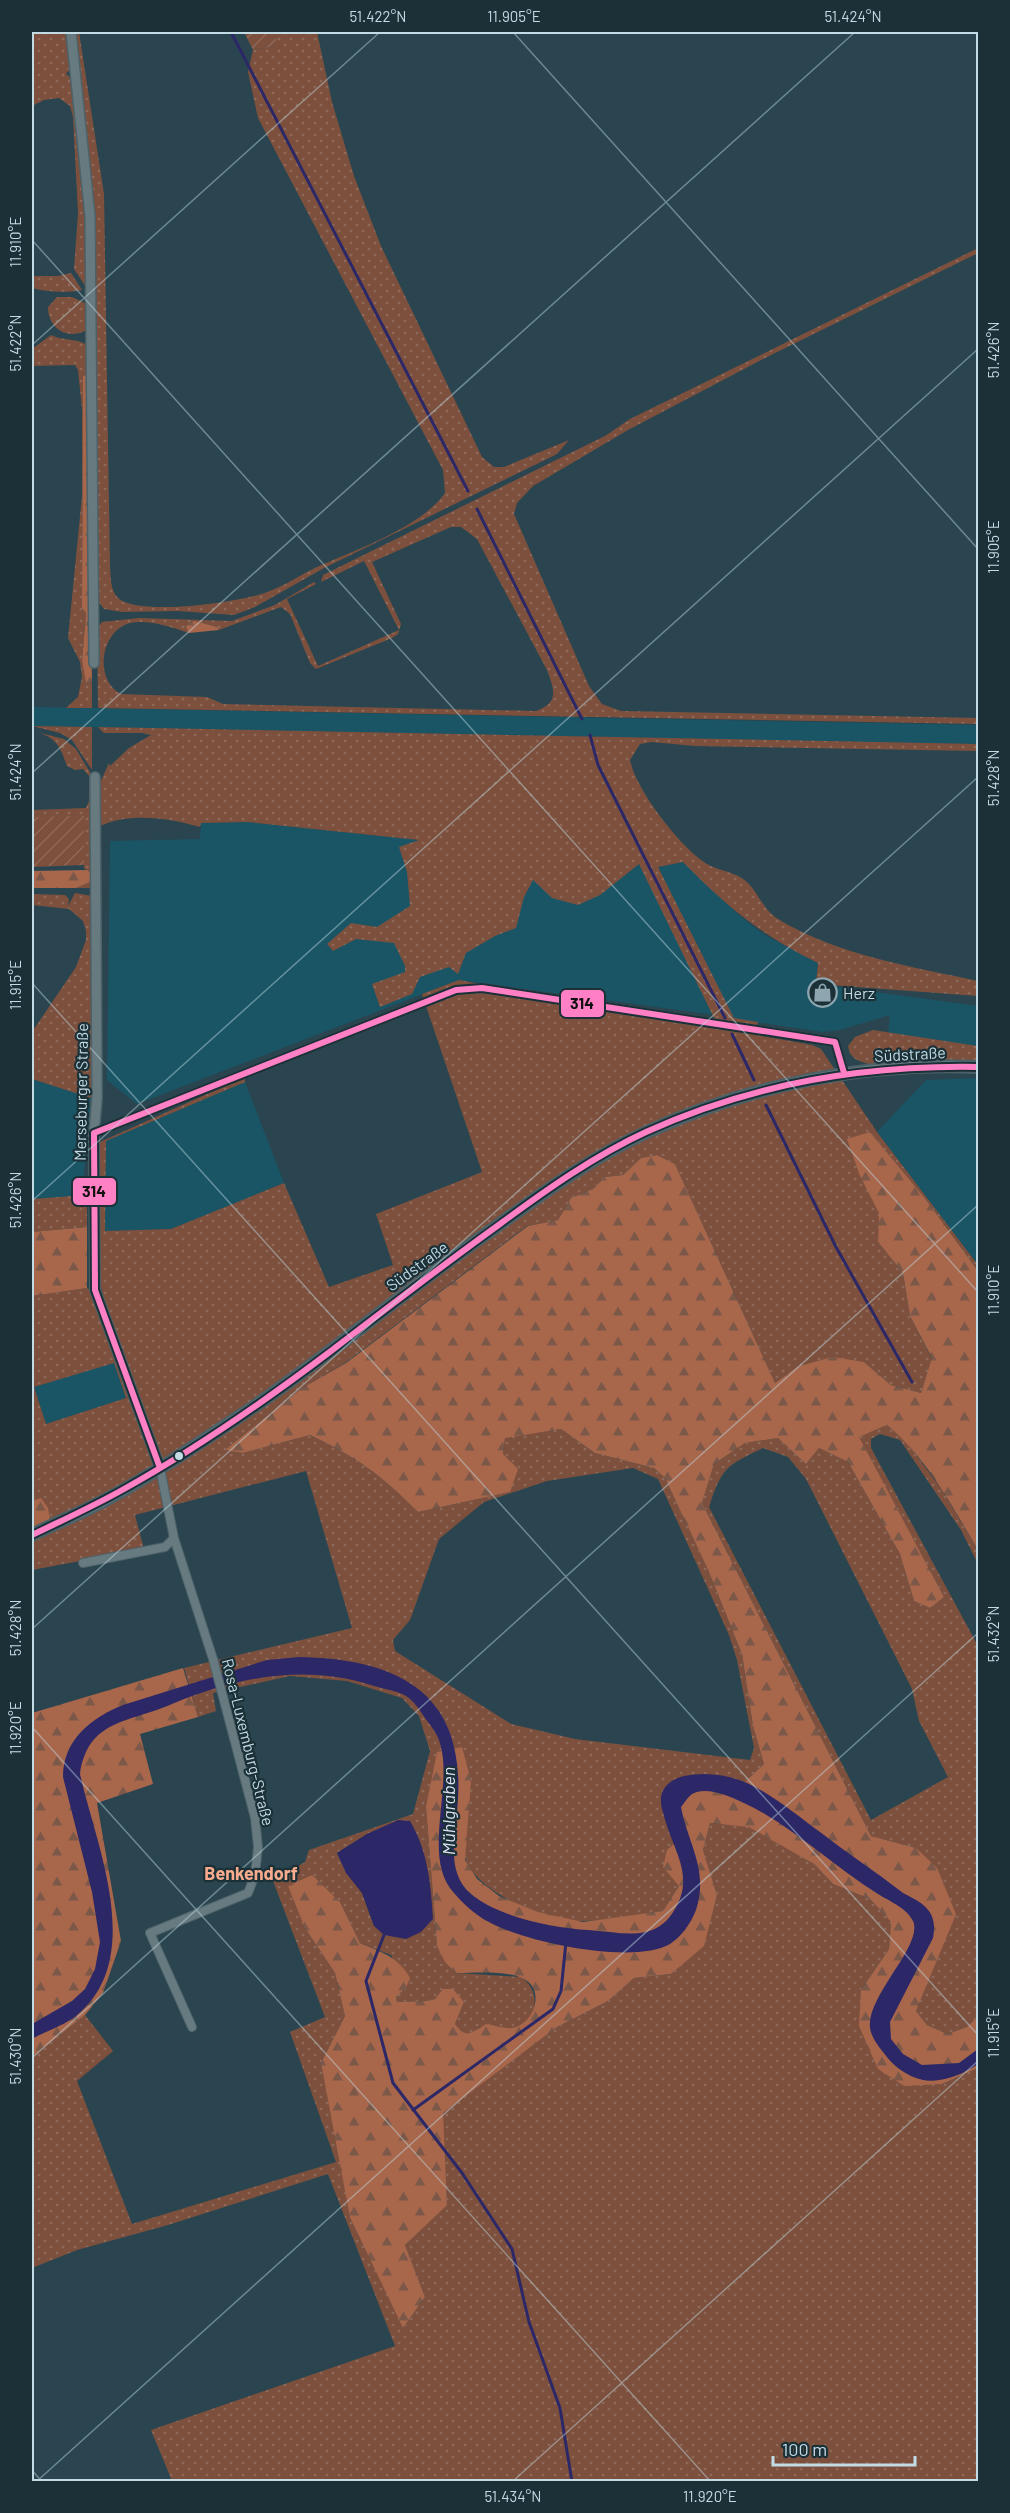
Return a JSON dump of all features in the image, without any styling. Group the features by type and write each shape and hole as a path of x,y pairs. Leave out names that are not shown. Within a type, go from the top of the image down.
{"main road":[{"name":"Südstraße","path":"32,1535 105,1500 254,1406 430,1274 570,1175 646,1132 728,1101 807,1080 844,1073 946,1066 978,1067"}],"street":[{"path":"71,32 90,216 94,663"},
{"name":"Merseburger Straße","path":"94,777 97,1098 94,1133 95,1290 160,1467"},
{"path":"94,1133 456,990 482,988 835,1042 844,1073"},
{"name":"Rosa-Luxemburg-Straße","path":"160,1467 174,1538 213,1659 255,1818 258,1847 255,1875 248,1893 150,1933 192,2027"},
{"path":"83,1563 165,1547 174,1538"}],"shaded area":[{"path":"32,32 79,32 104,194 110,567 112,587 118,598 129,604 147,606 192,606 238,599 276,589 315,568 403,528 434,506 445,493 443,470 258,118 248,72 253,50 276,46 275,32 317,32 332,102 354,176 381,246 482,457 494,467 504,467 569,440 557,454 324,568 255,607 234,615 178,611 122,612 104,609 97,600 94,215 76,62 66,74 72,79 87,205 86,287 74,269 78,213 73,117 70,106 59,98 44,100 32,106"},
{"path":"244,32 275,32 277,46 253,50"},
{"path":"978,248 978,253 765,358 628,430 533,486 517,503 514,514 589,686 602,704 621,711 978,718 978,724 98,708 97,629 102,622 139,618 232,621 275,605 314,582 316,584 287,599 318,666 399,630 364,561 321,582 323,575 605,436 630,419","holes":["451,527 461,527 477,539 547,670 552,683 553,695 552,700 544,708 536,711 223,704 207,697 121,694 112,687 107,678 104,656 112,635 120,627 137,622 168,626 189,633 186,627 188,623 195,621 217,627 219,630 281,607 290,614 310,663 316,669 392,638 398,634 401,624 372,562"]},
{"path":"71,273 82,290 57,292 32,288 32,276 58,276"},
{"path":"57,297 72,297 85,303 87,328 85,331 71,334 54,326 48,307"},
{"path":"51,335 88,346 88,374 83,376 82,608 86,613 82,661 86,683 92,682 92,708 66,708 78,697 82,677 80,662 68,638 82,496 82,409 78,370 75,365 32,366 32,349"},
{"path":"32,707 978,725 978,744 32,726"},
{"path":"32,726 92,727 92,770 72,740 60,733"},
{"path":"98,727 978,744 978,751 695,746 652,742 640,744 630,760 640,786 649,800 691,852 705,863 744,880 778,919 802,932 851,951 901,965 978,981 978,996 816,984 818,963 762,931 715,893 683,862 658,867 734,1018 758,1022 757,1026 715,1020 639,864 600,895 578,905 552,898 533,880 524,897 516,928 495,936 466,953 458,974 449,967 420,977 412,994 380,1007 372,984 405,972 405,966 394,943 356,939 333,951 327,944 351,923 377,927 410,906 407,872 399,847 419,840 248,822 201,823 200,827 163,819 136,818 100,826 99,785 109,763 110,766 129,748 151,735 104,733"},
{"path":"40,733 64,739 76,749 91,774 92,888 76,888 90,882 90,873 84,868 83,817 32,817 32,810 86,808 89,801 89,776 83,769 75,770 67,766 59,747"},
{"path":"84,816 84,865 32,867 32,817"},
{"path":"248,822 639,863 715,1015 459,980 137,1104 107,1080 110,841 200,839 201,823"},
{"path":"683,862 740,916 765,935 818,963 816,984 978,1006 978,1046 888,1035 890,1015 840,1030 823,1032 734,1019 658,867"},
{"path":"75,893 92,896 94,1098 89,1126 91,1098 32,1079 32,1032 76,967 86,940 86,931 83,921 69,909 32,905 32,894 65,895 69,899 68,906"},
{"path":"459,980 812,1045 821,1049 877,1132 978,1265 978,1271 924,1197 870,1132 860,1176 880,1213 878,1242 903,1273 910,1316 932,1359 921,1393 891,1385 864,1362 797,1367 775,1383 675,1164 657,1155 641,1158 623,1175 605,1177 593,1189 571,1198 558,1220 527,1226 345,1363 302,1388 225,1450 243,1453 310,1435 342,1451 368,1468 418,1512 510,1492 503,1454 505,1437 561,1429 595,1453 654,1468 665,1478 709,1572 742,1654 753,1726 764,1764 731,1795 702,1789 679,1886 663,1911 585,1921 554,1917 519,1905 487,1886 475,1875 466,1860 466,1835 426,1807 437,1946 456,1973 521,1977 528,1983 534,1997 534,2005 528,2019 522,2024 510,2029 480,2027 470,2034 464,2032 455,2024 464,2002 443,1990 435,1999 428,2001 397,2002 396,1997 406,1988 391,1955 360,1943 340,1902 305,1928 335,1973 345,2016 321,2063 337,2139 403,2328 425,2297 405,2245 447,2204 442,2113 557,2027 608,2001 634,1978 671,1974 703,1946 717,1895 703,1850 710,1823 749,1826 814,1864 833,1884 870,1899 891,1922 889,1949 861,1990 942,2084 978,2068 978,2481 172,2481 151,2430 395,2346 328,2174 168,2225 77,2250 32,2268 32,2057 85,2015 113,2051 77,2081 132,2224 336,2162 290,2032 325,2017 273,1881 305,1862 309,1850 413,1814 430,1751 419,1716 402,1698 347,1681 290,1676 213,1693 216,1711 198,1717 184,1668 352,1628 306,1471 135,1515 144,1549 32,1570 32,1528 50,1520 41,1499 32,1501 32,1296 87,1288 104,1299 99,1279 100,1142 245,1077 245,1082 106,1141 105,1231 171,1229 284,1183 329,1287 393,1265 376,1214 482,1172 422,994","holes":["114,1363 126,1398 46,1424 34,1387","633,1468 658,1479 729,1635 737,1660 754,1748 750,1760 575,1739 511,1724 395,1651 393,1640 410,1620 439,1539 484,1502 547,1481","398,1821 374,1926 362,1893 337,1853 367,1834"]},
{"path":"873,1030 978,1046 978,1061 869,1064 853,1057 848,1046 855,1037"},
{"path":"978,1078 978,1265 877,1132 926,1080"},
{"path":"32,1079 91,1098 82,1196 32,1199"},
{"path":"245,1082 284,1183 171,1229 105,1231 105,1141"},
{"path":"87,1195 87,1227 32,1232 32,1199"},
{"path":"114,1362 126,1398 46,1424 34,1387"},
{"path":"887,1425 906,1441 942,1490 978,1550 978,1564 961,1530 900,1440 880,1434 871,1439 871,1448 978,1646 978,2016 967,2027 947,2034 927,2025 916,2011 935,1964 916,1848 871,1836 702,1503 714,1464 745,1443 778,1438 806,1464 819,1448 848,1462 900,1554 914,1601 930,1608 944,1597 858,1437","holes":["763,1448 788,1457 806,1479 912,1689 919,1721 948,1777 871,1820 709,1507 718,1483 733,1464"]}],"green space":[{"path":"88,374 92,682 86,683 82,661 86,613 82,608 83,376"},
{"path":"195,621 217,627 219,630 189,633 186,627 188,623"},
{"path":"87,870 91,873 90,882 76,888 32,888 32,871"},
{"path":"870,1132 924,1197 978,1271 978,1550 927,1467 887,1425 859,1437 944,1597 930,1608 914,1601 900,1554 848,1462 819,1448 806,1464 778,1438 745,1443 714,1464 702,1503 871,1836 916,1848 937,1868 956,1914 916,2011 927,2025 947,2034 967,2027 978,2016 978,2068 942,2084 904,2086 878,2069 859,2026 861,1990 889,1949 891,1922 870,1899 833,1884 814,1864 749,1827 710,1823 703,1850 717,1895 704,1946 671,1974 634,1978 608,2001 557,2027 443,2113 447,2205 405,2245 425,2297 403,2328 350,2217 321,2063 345,2016 335,1973 305,1928 288,1886 312,1875 340,1902 360,1943 389,1956 406,1971 410,1978 406,1988 396,1997 397,2002 428,2001 435,1999 443,1989 453,1989 464,2002 455,2024 463,2032 473,2032 486,2024 510,2028 521,2025 532,2013 535,2005 534,1989 529,1983 515,1975 456,1973 445,1962 437,1946 426,1807 437,1752 462,1747 471,1781 465,1860 477,1879 499,1896 538,1912 583,1922 663,1911 679,1886 663,1867 667,1850 686,1834 679,1812 682,1798 702,1789 731,1795 764,1764 753,1726 742,1654 709,1572 665,1478 654,1468 595,1453 561,1429 505,1438 503,1454 518,1469 510,1492 418,1512 368,1468 342,1451 310,1435 243,1453 225,1450 302,1388 346,1363 528,1226 558,1220 571,1198 593,1189 605,1177 623,1175 641,1158 657,1155 675,1164 775,1383 797,1367 832,1357 864,1362 891,1385 921,1393 932,1358 910,1316 903,1273 878,1242 879,1213 860,1176 847,1139"},
{"path":"87,1227 87,1288 32,1296 32,1232"},
{"path":"41,1498 48,1508 50,1520 32,1528 32,1501"},
{"path":"183,1668 198,1717 140,1734 153,1784 97,1803 121,1941 103,1993 85,2015 32,2057 32,1713"}],"water":[{"name":"Mühlgraben","path":"299,1657 336,1659 369,1666 398,1676 422,1692 440,1712 452,1739 458,1771 454,1855 458,1876 463,1886 482,1902 527,1920 574,1929 625,1933 648,1932 658,1927 675,1909 683,1884 680,1861 662,1808 661,1795 665,1787 681,1777 706,1774 735,1779 763,1791 903,1893 918,1901 932,1915 933,1938 890,2022 891,2039 903,2054 922,2065 959,2063 978,2049 978,2064 952,2077 930,2081 911,2076 891,2062 872,2034 871,2015 910,1943 914,1931 910,1916 779,1823 746,1804 722,1794 709,1791 697,1792 690,1796 681,1807 699,1870 699,1896 696,1910 689,1924 670,1944 653,1950 629,1952 573,1948 518,1934 479,1916 454,1893 445,1879 440,1862 443,1783 441,1747 435,1732 419,1709 409,1698 395,1691 348,1679 297,1674 246,1680 197,1695 126,1720 101,1733 92,1743 84,1756 80,1774 111,1900 113,1933 109,1964 97,1992 76,2016 32,2039 32,2024 72,2001 85,1989 95,1969 100,1942 92,1892 63,1777 64,1764 74,1741 90,1724 123,1705 267,1660"},
{"path":"398,1820 410,1821 421,1844 428,1868 433,1919 421,1932 406,1939 384,1935 374,1926 362,1893 346,1873 337,1853 367,1834"}],"waterway":[{"path":"231,32 468,491"},
{"path":"477,509 582,719"},
{"path":"590,735 598,765 725,1018"},
{"path":"732,1034 754,1080"},
{"path":"766,1105 836,1247 912,1382"},
{"path":"384,1935 366,1981 393,2083 462,2173 512,2249 529,2322 560,2408 572,2482"},
{"path":"413,2110 553,2009 561,1991 566,1942"}],"transit line":[{"name":"314","path":"160,1468 95,1290 94,1133 456,990 482,988 835,1042 844,1073"},
{"name":"314","path":"32,1535 124,1489 230,1424 535,1199 571,1174 627,1141 686,1115 726,1101 808,1081 892,1070 978,1067"}],"place":[{"name":"Herz","path":"822,993"}],"district":[{"name":"Benkendorf","path":"251,1874"}]}
